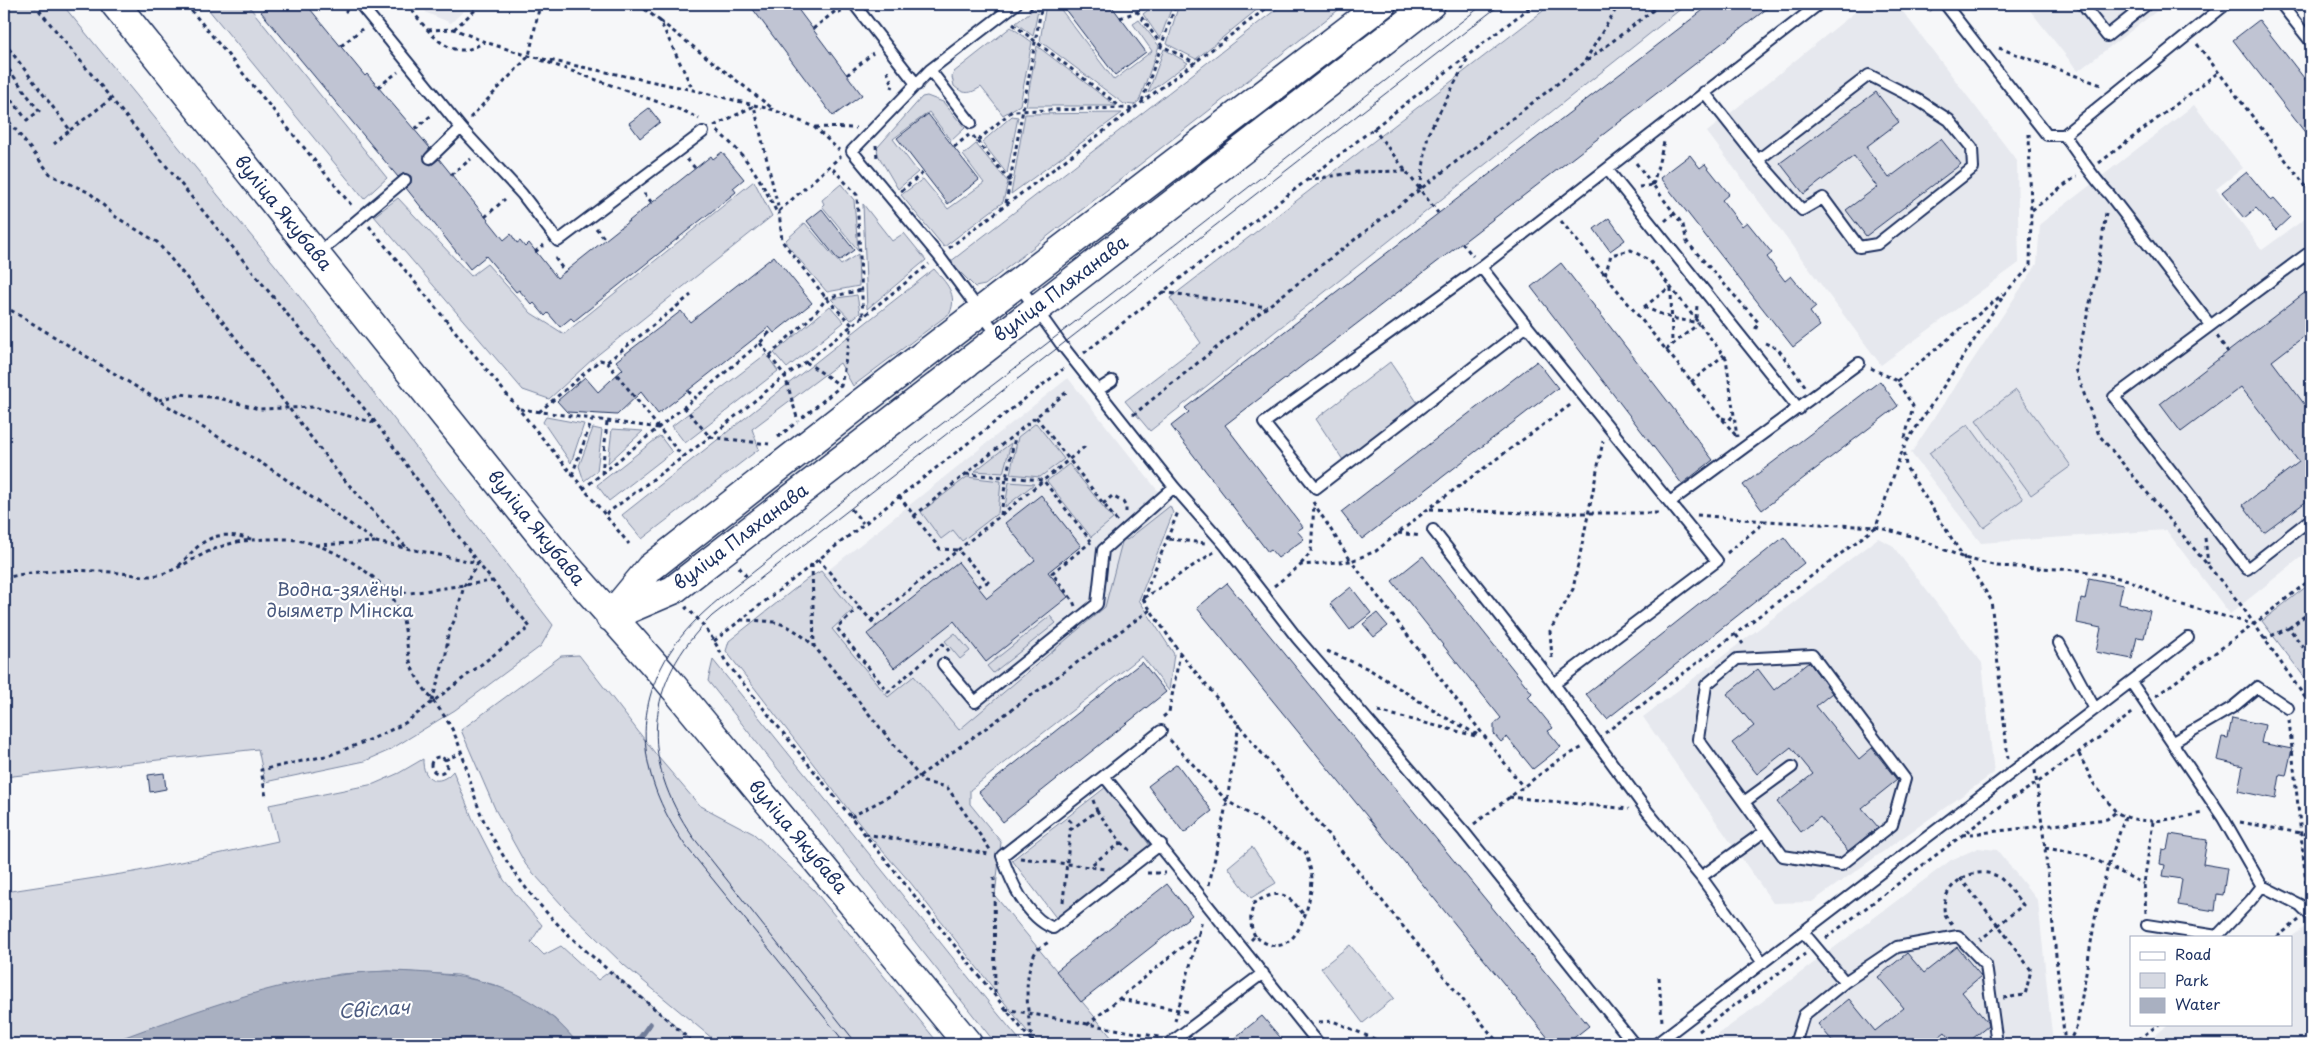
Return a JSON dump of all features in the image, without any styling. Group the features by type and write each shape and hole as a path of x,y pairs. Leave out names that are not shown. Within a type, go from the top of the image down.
{"main road":[{"name":"вуліца Якубава","path":"115,4 556,554 667,679 968,1044"},
{"name":"вуліца Пляханава","path":"610,617 673,590 1431,4"},
{"name":"вуліца Пляханава","path":"610,617 650,568 980,311 1379,6"},
{"path":"1379,6 1396,31"}],"lane":[{"path":"360,4 461,128 522,194 558,241 709,132"},
{"path":"854,4 917,85"},
{"path":"999,337 939,256 852,151 930,70 1016,4"},
{"path":"1527,326 1316,488 1264,423 1481,267 1819,4"},
{"path":"1945,4 2047,136 2064,135 2226,4"},
{"path":"2082,4 2107,36 2148,4"},
{"path":"2281,4 2311,42"},
{"path":"930,70 969,128"},
{"path":"1704,92 1758,160 1802,210 1823,198 1859,247 1877,244 1973,168 1974,160 1972,148 1949,120 1918,100 1869,74 1758,160"},
{"path":"430,158 461,128"},
{"path":"2064,135 2090,169 2096,181 2109,194 2210,325"},
{"path":"1608,169 1799,409"},
{"path":"316,254 404,180"},
{"path":"2311,260 2307,254 2114,396 2247,569 2311,519"},
{"path":"1481,267 1718,561 1554,684"},
{"path":"1018,283 1074,360 1174,487 1225,545 1298,638 1464,832 1634,1044"},
{"path":"1670,502 1799,409 1859,363"},
{"path":"1098,390 1112,381"},
{"path":"943,664 975,702 1098,604 1103,550 1174,487"},
{"path":"1433,530 1554,684 1594,741 1647,811 1701,877 1763,963"},
{"path":"1663,1042 1803,932 2188,638"},
{"path":"2059,643 2095,710"},
{"path":"1812,655 1905,779 1892,825 1841,865 1783,856 1765,831 1698,739 1706,685 1737,659 1812,655"},
{"path":"2131,682 2223,818 2262,886 2300,905 2310,915"},
{"path":"2173,742 2233,707 2257,687 2288,708"},
{"path":"1161,844 1053,928 1040,923 1010,881 997,855 1062,810 1162,731"},
{"path":"1744,802 1792,767"},
{"path":"1104,776 1161,844 1319,1044"},
{"path":"1701,877 1765,831"},
{"path":"2147,925 2217,936 2262,886"},
{"path":"1803,932 1845,982"},
{"path":"1795,1044 1804,1015 1845,982 1897,947 1958,936 1986,965 1997,1044"},
{"path":"1170,1042 1263,973"}],"path":[{"path":"34,4 376,423 492,581 530,627 405,723 372,740 330,755 261,770 266,797"},
{"path":"186,4 520,408 629,544"},
{"path":"340,4 351,16"},
{"path":"407,4 428,30 447,47 463,51 486,42"},
{"path":"454,28 482,4"},
{"path":"461,128 529,56 540,4"},
{"path":"638,4 774,110"},
{"path":"834,4 844,16"},
{"path":"1024,13 1036,4"},
{"path":"1006,204 1021,111 1042,4"},
{"path":"1132,4 1162,46 1196,63"},
{"path":"1120,18 1148,4"},
{"path":"1142,102 1176,4"},
{"path":"714,641 1534,4"},
{"path":"1584,63 1618,4"},
{"path":"1123,422 1267,307 1661,4"},
{"path":"813,29 838,9"},
{"path":"1005,28 1018,18"},
{"path":"660,21 693,90"},
{"path":"356,23 368,36"},
{"path":"1012,23 1122,108"},
{"path":"428,30 454,28 486,42 686,112 709,132 717,131 739,150 759,176 780,220"},
{"path":"341,46 362,29"},
{"path":"2189,34 2220,71 2311,193"},
{"path":"4,42 70,130"},
{"path":"867,46 878,59"},
{"path":"1999,48 2118,91"},
{"path":"847,74 873,53"},
{"path":"1420,189 1428,134 1471,53"},
{"path":"529,56 693,90 774,110 814,127 843,154 779,211"},
{"path":"4,63 39,111 27,120 4,90"},
{"path":"392,65 404,79"},
{"path":"882,66 893,85 890,94"},
{"path":"2032,211 2220,71"},
{"path":"378,87 398,72"},
{"path":"54,144 111,98"},
{"path":"709,132 754,106"},
{"path":"684,407 710,437 768,445 841,386 852,325 826,298 782,241 779,211 754,106"},
{"path":"427,107 477,165"},
{"path":"977,141 1012,111 1134,109"},
{"path":"415,129 433,114"},
{"path":"4,115 51,175 90,192 116,217 157,242 228,328 339,474 406,547"},
{"path":"1897,381 2006,292 2030,267 2032,211 2029,129 2033,118"},
{"path":"814,127 858,128"},
{"path":"954,147 969,128 977,141 1011,182"},
{"path":"1373,128 1438,213"},
{"path":"709,132 717,131"},
{"path":"877,141 878,162"},
{"path":"1654,185 1664,141"},
{"path":"692,151 685,156 695,168"},
{"path":"1629,152 1683,225 1688,242 1758,322 1754,330 1757,335"},
{"path":"451,175 471,159"},
{"path":"833,169 857,195 863,318"},
{"path":"1306,180 1358,172 1406,171"},
{"path":"898,193 924,172"},
{"path":"1623,189 1654,185"},
{"path":"642,190 652,202"},
{"path":"499,192 510,205"},
{"path":"485,217 505,199"},
{"path":"1553,212 1745,448"},
{"path":"589,232 603,221"},
{"path":"595,227 605,239"},
{"path":"538,238 565,272"},
{"path":"536,252 544,245"},
{"path":"1605,275 1611,255 1631,250 1650,261 1726,358 1737,438"},
{"path":"555,258 562,253"},
{"path":"1671,287 1672,345"},
{"path":"1671,287 1644,307 1671,318 1699,323"},
{"path":"770,356 783,341 818,311 826,298 862,290"},
{"path":"1162,292 1267,307"},
{"path":"2006,292 1904,446 1906,467 1991,600 2010,774"},
{"path":"606,362 691,296"},
{"path":"4,306 274,471 376,542"},
{"path":"1666,350 1699,323"},
{"path":"583,488 695,398 760,343 772,330"},
{"path":"764,331 767,335"},
{"path":"1760,340 1778,349 1813,398"},
{"path":"760,343 785,376 798,421"},
{"path":"1692,382 1724,355"},
{"path":"539,412 600,360 606,362 683,457"},
{"path":"806,362 841,386"},
{"path":"1464,832 1559,760 1594,741 1876,527 1904,446 1913,406 1897,381 1859,363"},
{"path":"688,391 695,398"},
{"path":"914,516 1068,392"},
{"path":"159,400 180,394 219,398 259,409 314,407 376,423"},
{"path":"1301,565 1351,561 1376,552 1428,509 1584,396"},
{"path":"520,408 592,420 659,428"},
{"path":"1721,418 1728,420 1734,415"},
{"path":"1036,417 1117,521 1126,514 1126,507 1118,498 1112,496 1104,504"},
{"path":"572,475 592,420"},
{"path":"602,474 607,422"},
{"path":"1001,515 1006,478 1016,433"},
{"path":"1554,684 1550,631 1573,589 1604,437"},
{"path":"872,621 1088,444"},
{"path":"965,474 1043,480 1091,541 1052,574 1073,601 1075,608"},
{"path":"1280,582 1301,565 1311,552 1316,488"},
{"path":"899,496 940,550 958,550 988,582 978,586"},
{"path":"1143,599 1185,498"},
{"path":"1314,503 1351,561 1483,738 1523,787"},
{"path":"851,509 863,524"},
{"path":"1428,509 1588,514 1678,513 1766,521 1876,527 1915,537 1964,558 1997,566 2078,570 2129,580 2175,603 2253,624 2311,706"},
{"path":"1718,561 1766,521"},
{"path":"177,568 195,549 210,538 232,534 255,540"},
{"path":"1168,539 1225,545"},
{"path":"4,579 26,574 75,572 158,575 218,548 238,542 255,540 296,540 314,545 366,571 379,581 399,608 404,622 408,654 414,670 450,727 483,818 514,873 532,896 572,938 669,1020 694,1044"},
{"path":"314,545 376,542 478,562"},
{"path":"1143,599 1225,545"},
{"path":"818,559 876,626"},
{"path":"432,701 446,654 448,634 455,619 464,586 478,562"},
{"path":"812,563 814,646"},
{"path":"739,567 747,577"},
{"path":"1697,1033 2005,803 2038,783 2079,754 2311,579"},
{"path":"387,590 410,593 492,581"},
{"path":"1143,599 1180,653 1499,1044"},
{"path":"860,607 837,628 888,692 943,644 954,658"},
{"path":"686,608 698,618 726,662 1034,1044"},
{"path":"851,817 897,792 1150,610"},
{"path":"2264,639 2289,628 2311,611"},
{"path":"739,620 778,621 796,630 814,646 924,782 947,787 997,855 995,996"},
{"path":"2289,628 2311,658"},
{"path":"1298,638 1369,669 1441,715 1483,738"},
{"path":"2278,936 2310,915 2288,708 2304,696"},
{"path":"1354,704 1483,738"},
{"path":"1169,712 1162,731 1227,801 1258,819 1306,853 1312,879 1304,915 1298,933 1290,941 1276,947 1263,943 1255,936 1251,928 1250,917 1254,903 1265,896 1286,895 1304,915"},
{"path":"1206,901 1227,801 1239,723"},
{"path":"445,760 444,771 439,773 433,770 431,765 433,760 440,758 445,760 461,753"},
{"path":"2079,754 2094,784 2116,812 2125,817 2153,822 2203,812 2223,818 2311,835"},
{"path":"2032,757 2038,783 2046,848 2067,1044"},
{"path":"1509,797 1647,811"},
{"path":"1034,1044 1027,1014 1028,976 1037,950 1064,930 1062,921 1071,822 1062,810"},
{"path":"1070,831 1097,812 1120,842 1090,866"},
{"path":"1962,835 2107,818 2116,812"},
{"path":"2067,1044 2077,1026 2096,912 2108,866 2125,817"},
{"path":"2147,925 2144,884 2153,822"},
{"path":"864,834 997,855 1127,872 1169,874 1162,866"},
{"path":"2046,848 2086,855 2144,884"},
{"path":"1958,936 1945,914 1946,895 1960,878 1978,872 1998,876 2023,905 1969,948"},
{"path":"1960,878 1999,926 2031,970 2025,995 1991,999"},
{"path":"1005,1008 1170,1042 1203,915 1208,922"},
{"path":"1087,1025 1199,933"},
{"path":"1242,948 1255,936"},
{"path":"1658,977 1663,1042"},
{"path":"1120,998 1206,1016"},
{"path":"1300,1022 1333,1021 1386,1044"},
{"path":"2132,1044 2156,1026"}],"shaded area":[{"path":"419,4 471,4 451,23 427,13"},
{"path":"1865,4 1897,4 2017,161 2019,263 1881,365 1707,132"},
{"path":"2025,4 2166,4 2078,71"},
{"path":"2194,105 2243,168 2216,189 2262,250 2306,218 2311,225 2311,549 2230,614 2166,530 1981,543 1911,453 2037,264 2040,224"},
{"path":"1068,378 1170,506 1126,541 1108,610 957,734 883,719 819,639 821,576"},
{"path":"1878,538 1892,545 1982,663 1994,773 1812,902 1773,903 1643,717"},
{"path":"1978,848 1997,850 2038,901 2053,1044 1711,1044 1711,1040 1951,860"},
{"path":"2311,923 2311,1044 2143,1044 2167,1026 2292,1026 2292,936"}],"green space":[{"name":"Водна-зялёны дыяметр Мінска","path":"4,4 62,4 275,265 553,625 541,646 455,710 388,751 365,761 265,782 258,749 4,777"},
{"path":"204,4 247,4 387,178 364,199"},
{"path":"1046,4 1064,4 1059,7 1114,80 1152,51 1133,24 1139,20 1159,46 1139,101 1134,105 1124,104 1040,41"},
{"path":"1156,4 1173,4 1160,39 1143,14"},
{"path":"1179,4 1264,4 1196,59 1167,44"},
{"path":"1283,4 1346,4 985,285 975,287 950,262"},
{"path":"1552,4 1687,4 1150,431 1125,401 1201,343 1170,298"},
{"path":"1039,5 1033,36 1016,23"},
{"path":"1011,27 1032,42 1020,105 1003,115 981,87 970,92 961,91 954,86 952,77 954,72"},
{"path":"1037,46 1116,106 1026,106"},
{"path":"1164,49 1188,63 1148,93"},
{"path":"927,96 943,102 965,128 951,141 929,112 893,139 918,172 898,189 878,155 877,148 922,97"},
{"path":"1122,113 1011,194 1025,114"},
{"path":"1012,116 1018,117 1007,174 982,142"},
{"path":"976,144 1008,182 1003,202 944,247 901,195 923,179 948,209 984,183 963,155"},
{"path":"754,181 772,216 595,357 549,399 523,390 374,216 398,198 471,276 487,264 531,313 564,334"},
{"path":"841,184 854,200 858,250 822,206 824,204 822,200"},
{"path":"863,204 892,241 904,233 926,260 867,309"},
{"path":"805,223 841,265 858,254 859,286 827,292 786,244 786,240"},
{"path":"934,269 952,294 953,300 950,313 853,386 840,363 752,429 759,449 642,539 622,515"},
{"path":"857,295 860,313 851,320 831,299"},
{"path":"830,306 844,322 787,368 774,353"},
{"path":"766,354 778,371 685,443 672,426"},
{"path":"1390,362 1419,405 1343,460 1316,419"},
{"path":"2016,390 2071,466 2031,495 1976,420"},
{"path":"546,417 584,424 571,463 543,422"},
{"path":"1036,423 1064,459 1040,477 1010,474 1018,437"},
{"path":"1968,424 2023,499 1984,528 1929,453"},
{"path":"593,428 602,430 597,471 584,481 579,466"},
{"path":"612,429 643,431 608,463"},
{"path":"660,436 672,452 609,501 597,485"},
{"path":"1011,443 1003,473 975,471"},
{"path":"1069,464 1113,519 1091,537 1047,481"},
{"path":"967,477 1001,481 998,513 962,541 953,530 941,539 921,512"},
{"path":"1009,482 1034,484 1005,507"},
{"path":"1170,506 1173,513 1139,600 1174,654 1169,691 1142,656 970,790 970,804 1001,842 995,896 1117,1044 1037,1044 910,882 865,831 726,651 729,641 807,579 821,571 853,610 832,629 888,697 914,676 959,730 1105,607 1122,542"},
{"path":"2311,583 2311,686 2262,621"},
{"path":"1050,616 1056,623 993,673 987,666"},
{"path":"955,633 970,651 960,659 945,641"},
{"path":"579,655 658,757 699,805 754,834 814,890 939,1044 719,1044 624,965 562,905 526,865 496,811 461,730 561,656"},
{"path":"713,660 1023,1044 996,1044 708,681"},
{"path":"423,759 425,772 432,779 442,779 453,771 474,822 504,880 542,925 531,942 544,955 561,946 598,980 610,971 669,1020 694,1044 578,1044 555,1019 495,985 458,975 389,971 340,974 239,999 106,1044 4,1044 4,892 134,872 278,841 269,805 374,784 399,773"},
{"path":"1106,787 1151,847 1057,919 1012,860"},
{"path":"1252,847 1276,883 1251,898 1228,867"},
{"path":"1350,945 1394,998 1363,1023 1321,968"},
{"path":"422,1038 465,1044 354,1044 395,1039"}],"water":[{"name":"Свіслач","path":"389,971 443,975 493,985 516,994 538,1007 559,1023 578,1044 465,1044 422,1038 354,1044 106,1044 210,1007 281,986 353,973"}],"building":[{"path":"271,4 306,4 365,76 367,74 430,148 424,156 425,162 431,165 439,159 504,240 511,234 517,243 520,241 525,247 529,243 557,278 711,156 713,159 722,152 744,179 733,188 736,192 574,321 571,318 560,327 548,313 545,316 519,290 516,292 486,256 470,269 406,188 411,183 411,176 404,173 398,177 261,12"},
{"path":"749,4 794,4 862,95 833,116"},
{"path":"1061,4 1110,4 1146,52 1115,75"},
{"path":"1711,4 1773,4 1225,425 1303,527 1297,531 1304,539 1278,558 1271,550 1268,552 1171,426 1189,412 1185,408"},
{"path":"2259,20 2311,87 2311,140 2233,40"},
{"path":"1876,92 1899,122 1866,147 1889,178 1941,139 1961,164 1866,236 1846,210 1877,187 1854,156 1804,194 1780,163"},
{"path":"649,108 660,122 640,138 629,123"},
{"path":"928,114 979,180 948,204 897,138"},
{"path":"1690,155 1700,168 1705,164 1729,194 1722,200 1742,226 1747,222 1772,253 1767,257 1785,281 1791,276 1816,307 1810,312 1820,326 1793,347 1660,178"},
{"path":"2247,172 2271,201 2274,199 2290,217 2276,230 2256,208 2244,218 2222,192"},
{"path":"822,209 854,250 839,261 807,221"},
{"path":"1609,218 1625,240 1610,251 1594,229"},
{"path":"774,256 812,303 774,333 769,327 658,414 641,392 617,415 567,412 557,401 585,377 598,392 623,369 616,361 681,311 690,322"},
{"path":"1561,263 1713,460 1682,484 1531,287"},
{"path":"2311,288 2311,331 2272,361 2311,413 2311,498 2264,533 2243,505 2299,462 2241,387 2181,432 2160,404"},
{"path":"1537,361 1558,388 1362,539 1341,512"},
{"path":"1880,381 1898,406 1762,510 1743,485"},
{"path":"1041,495 1081,546 1048,572 1068,597 986,662 954,621 894,668 867,634 958,562 987,598 1035,560 1005,523"},
{"path":"1784,537 1804,563 1607,719 1586,694"},
{"path":"1423,556 1532,693 1528,697 1553,728 1548,731 1561,747 1533,769 1507,737 1501,742 1494,734 1494,724 1501,718 1392,581"},
{"path":"2089,578 2123,585 2119,604 2150,611 2144,638 2137,637 2132,659 2096,652 2101,628 2077,623 2081,599 2085,600"},
{"path":"1227,583 1589,1026 1566,1044 1553,1044 1197,608"},
{"path":"1351,587 1371,613 1350,630 1330,604"},
{"path":"1377,613 1388,626 1374,637 1363,624"},
{"path":"1142,662 1166,692 1003,822 979,792"},
{"path":"1809,662 1832,693 1816,706 1859,759 1872,748 1897,780 1862,808 1878,827 1848,851 1820,817 1801,832 1777,802 1813,774 1791,747 1757,774 1732,743 1754,726 1727,694 1758,669 1774,690"},
{"path":"2232,718 2265,725 2261,743 2292,749 2286,776 2280,775 2276,799 2238,791 2243,766 2217,760 2222,737 2228,738"},
{"path":"1177,764 1212,811 1184,833 1148,786"},
{"path":"164,773 166,789 150,792 148,775"},
{"path":"2170,834 2207,840 2203,864 2227,868 2223,895 2217,894 2215,911 2178,905 2182,879 2163,876 2165,865 2160,864 2162,849 2167,850"},
{"path":"1167,884 1192,915 1081,1002 1056,971"},
{"path":"1957,947 1981,976 1962,992 1987,1022 1988,1026 1966,1044 1954,1044 1945,1032 1930,1044 1835,1044 1818,1024 1849,999 1875,1031 1904,1008 1878,977 1907,953 1924,973"},
{"path":"1262,1016 1286,1044 1227,1044"}],"waterway":[{"path":"630,1044 640,1038 650,1024"}],"tram line":[{"path":"846,1044 685,845 661,803 653,782 648,759 645,737 646,714 652,691 670,652 692,624 732,588 1484,4"},
{"path":"857,1044 693,837 676,808 664,779 657,750 657,722 662,695 673,668 689,642 712,616 1501,4"}]}
